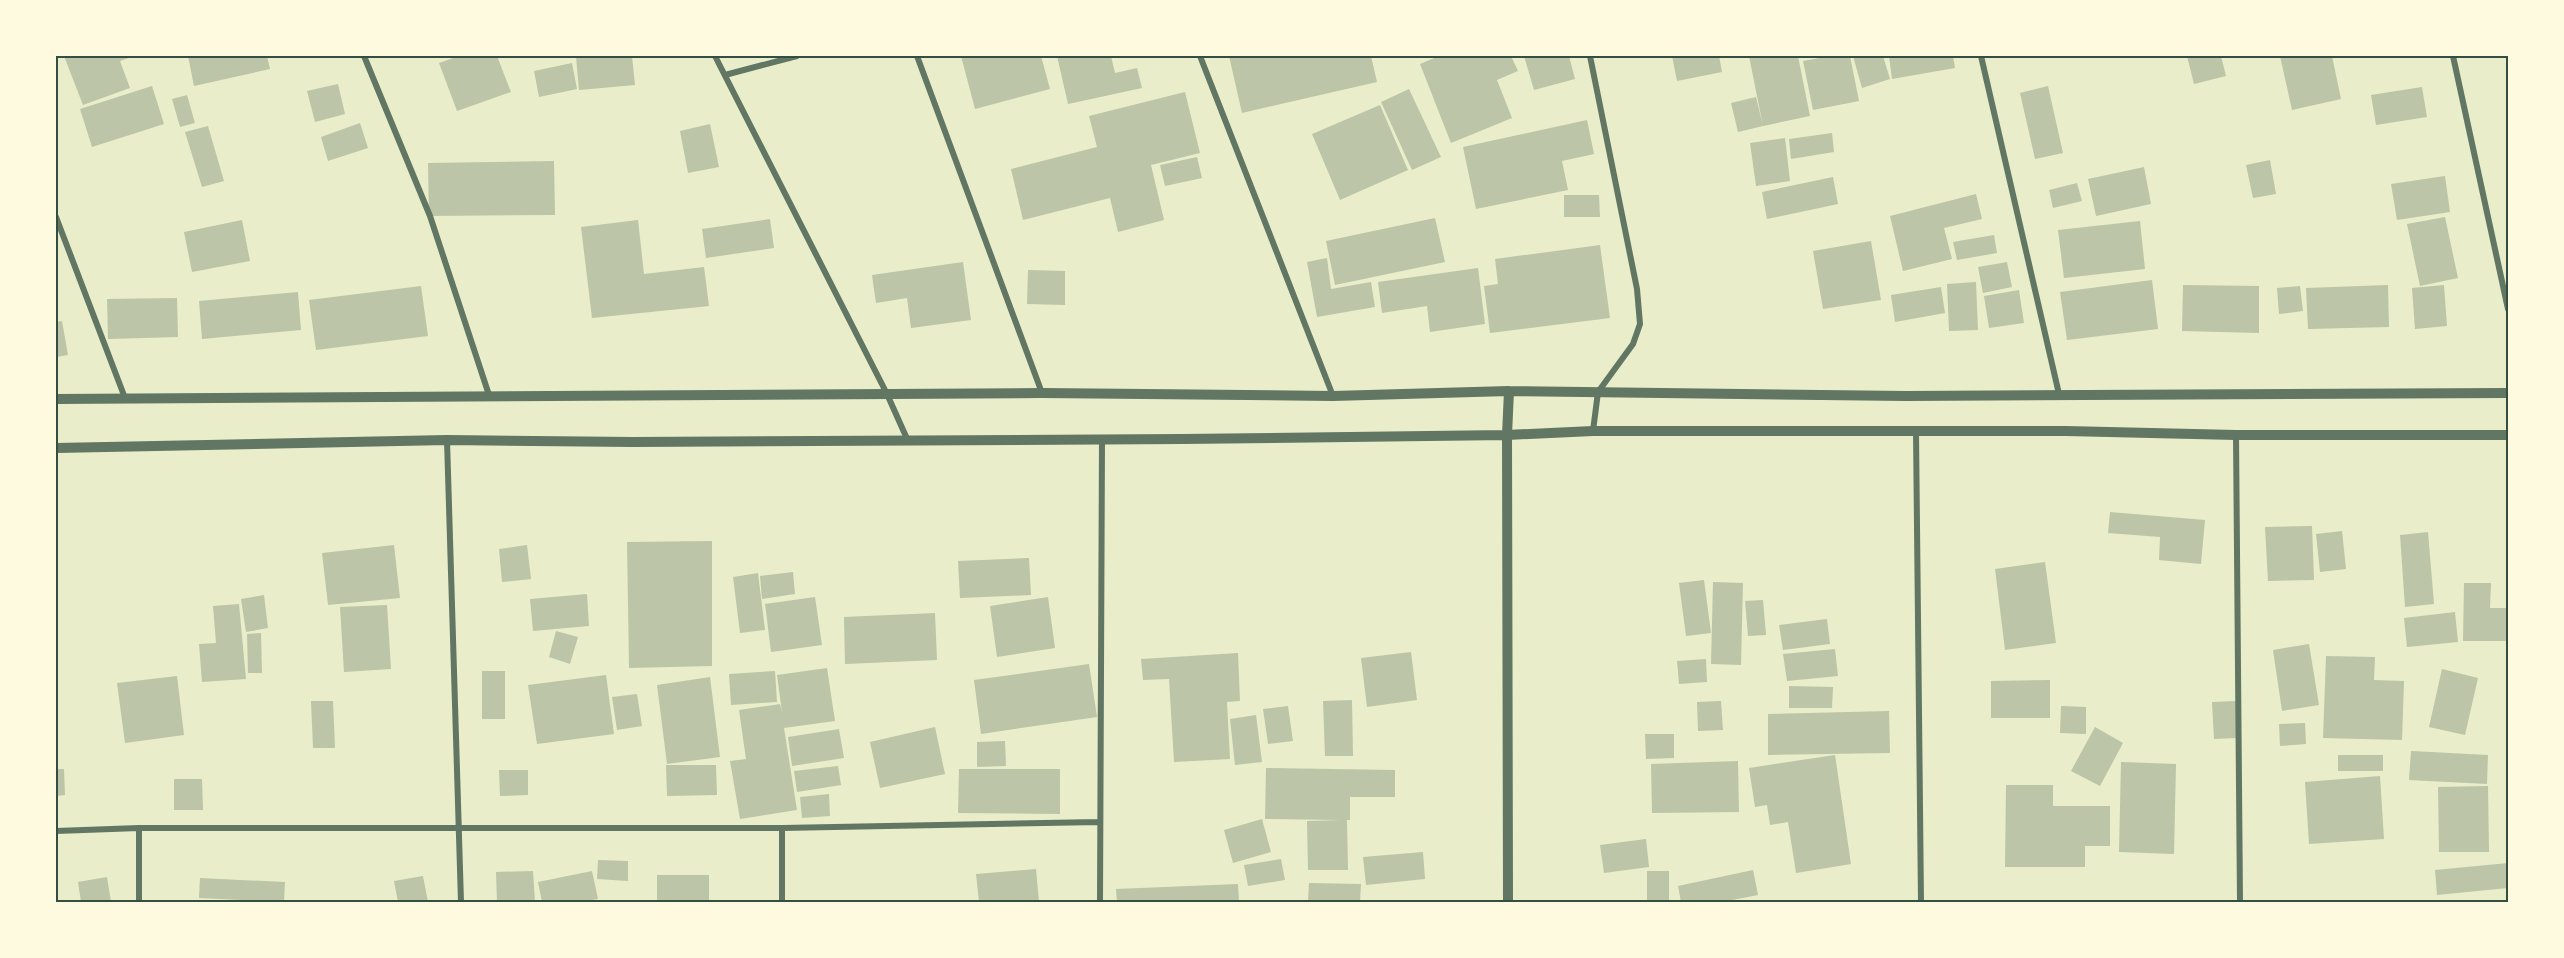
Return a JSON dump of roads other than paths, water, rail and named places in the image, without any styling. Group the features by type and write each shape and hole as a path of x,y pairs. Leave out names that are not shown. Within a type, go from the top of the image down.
{"street":[{"path":"364,56 430,216 489,395"},
{"path":"715,56 887,394 908,441"},
{"path":"724,75 797,56"},
{"path":"918,56 1042,393"},
{"path":"1200,56 1333,396"},
{"path":"1590,56 1637,289 1641,324 1633,344 1598,392 1593,431"},
{"path":"1981,56 2059,394"},
{"path":"2453,56 2508,309"},
{"path":"56,217 125,398"},
{"path":"1508,903 1507,435 1509,391"},
{"path":"56,399 1042,393 1333,396 1509,391 1906,396 2508,393"},
{"path":"56,448 447,440 908,441 1507,435 1593,431 2066,431 2235,435 2508,435"},
{"path":"1916,432 1921,903"},
{"path":"2235,435 2240,903"},
{"path":"1100,903 1102,439"},
{"path":"447,440 460,903"},
{"path":"56,831 139,828 459,830 782,828 1099,822"},
{"path":"139,828 139,903"},
{"path":"782,828 782,903"}]}
